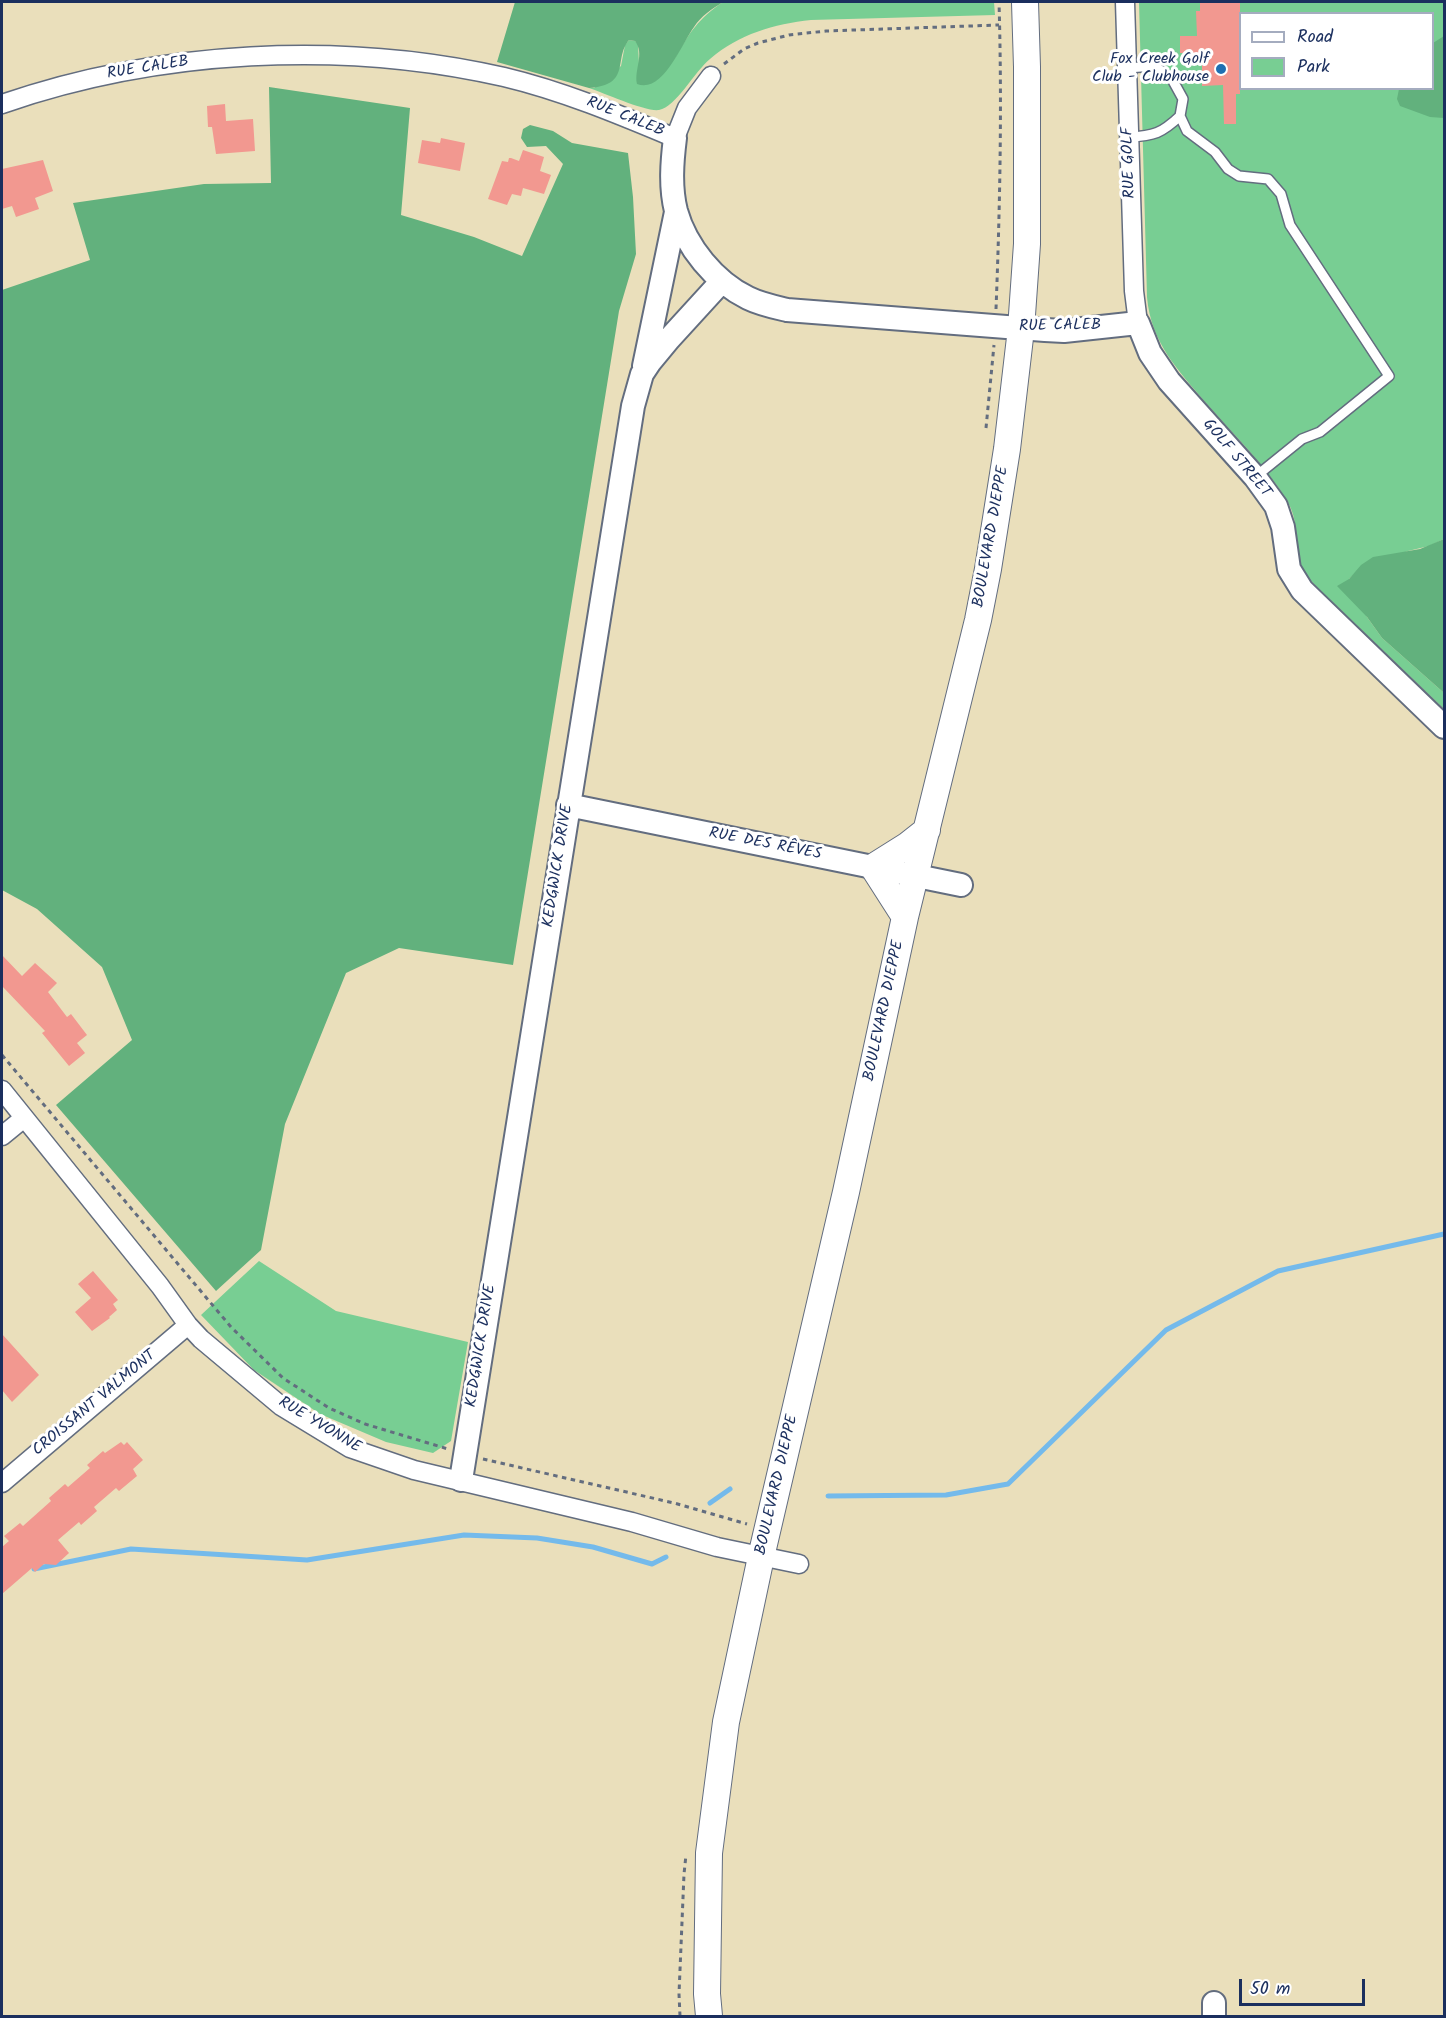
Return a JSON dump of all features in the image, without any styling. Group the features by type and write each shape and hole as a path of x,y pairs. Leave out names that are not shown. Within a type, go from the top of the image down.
{"main road":[{"name":"BOULEVARD DIEPPE","path":"709,2016 707,1994 710,1853 726,1722 905,917 978,620 1007,449 1021,328 1027,244 1025,2"},
{"path":"905,917 873,867 927,830"}],"street":[{"name":"RUE GOLF","path":"1125,2 1134,291 1138,323"},
{"name":"RUE CALEB","path":"2,104 54,87 144,68 236,58 355,57 425,64 504,77 572,98 675,138 672,172 676,212 693,247 722,281 748,298 767,306 787,310 1064,331 1138,323"},
{"path":"675,138 687,108 711,76"},
{"path":"642,374 676,212"},
{"name":"KEDGWICK DRIVE","path":"461,1480 631,417 642,374 669,339 722,281"},
{"name":"GOLF STREET","path":"1138,323 1146,346 1169,381 1255,477 1269,496 1283,527 1289,569 1297,583 1319,608 1444,727"},
{"name":"RUE DES RÊVES","path":"568,805 962,885"},
{"name":"RUE YVONNE","path":"2,1090 201,1339 280,1406 350,1448 414,1470 632,1522 717,1547 799,1564"},
{"path":"2,1136 24,1118"},
{"name":"CROISSANT VALMONT","path":"2,1483 188,1325"}],"lane":[{"path":"1127,68 1155,66 1172,79 1183,99 1180,116 1187,131 1215,152 1228,169 1239,176 1268,179 1281,194 1290,225 1389,376 1320,432 1302,439 1255,477"},
{"path":"1129,136 1149,136 1166,129 1180,116"}],"path":[{"path":"996,311 1002,105 999,2"},
{"path":"711,76 730,58 744,49 774,37 789,34 999,25"},
{"path":"986,430 994,344"},
{"path":"2,1055 231,1327 283,1378 329,1407 365,1424 465,1454 674,1503 749,1524"}],"green space":[{"path":"515,2 723,2 697,23 671,65 655,82 646,85 637,84 639,51 635,41 629,40 624,47 616,77 602,86 589,88 497,62"},
{"path":"723,2 994,2 995,15 811,20 784,24 745,37 721,50 704,65 679,96 659,110 635,105 589,88 594,88 621,66 625,45 629,40 638,44 639,64 675,58 695,27"},
{"path":"1139,2 1444,2 1444,539 1355,573 1349,579 1367,617 1382,638 1444,693 1444,709 1308,577 1301,565 1295,523 1286,499 1258,461 1176,367 1160,342 1147,297"},
{"path":"1444,36 1444,118 1430,117 1400,106 1397,99 1399,90 1434,90 1434,42"},
{"path":"269,87 410,108 401,215 474,237 522,256 563,164 546,146 527,147 521,138 523,129 530,125 553,131 572,143 628,153 636,254 619,311 513,965 399,948 346,973 285,1124 261,1250 216,1291 56,1105 132,1040 102,967 37,909 2,890 2,290 90,260 73,203 204,184 271,183"},
{"path":"1444,539 1444,693 1382,638 1367,617 1337,586 1349,579 1361,565 1373,557 1420,549"},
{"path":"259,1261 336,1311 468,1342 451,1441 433,1453 386,1442 320,1414 254,1370 201,1315"}],"building":[{"name":"Fox Creek Golf Club - Clubhouse","path":"1200,2 1240,2 1240,94 1236,94 1236,124 1224,124 1223,85 1202,86 1202,53 1180,53 1180,36 1197,36 1196,11 1200,11"},
{"path":"225,104 226,121 253,119 255,151 216,154 212,127 208,127 207,106"},
{"path":"441,138 465,143 460,171 418,163 422,140 440,143"},
{"path":"523,150 544,157 540,171 551,175 544,194 523,188 521,196 512,194 507,205 488,199 502,161 508,162 511,158 519,161"},
{"path":"43,160 53,191 35,198 39,209 16,217 12,206 2,209 2,169"},
{"path":"2,955 22,976 35,963 57,983 48,992 67,1017 71,1014 87,1035 77,1043 85,1053 69,1066 42,1033 45,1031 2,986"},
{"path":"93,1271 118,1300 113,1304 117,1310 92,1331 75,1312 91,1298 78,1284"},
{"path":"2,1334 39,1375 12,1402 2,1390"},
{"path":"121,1442 124,1445 127,1442 143,1460 133,1469 137,1476 119,1491 116,1488 94,1507 97,1511 81,1525 79,1522 58,1540 69,1553 56,1565 44,1564 35,1572 32,1568 2,1594 2,1547 9,1541 4,1536 20,1523 23,1526 51,1501 49,1498 65,1484 68,1487 90,1468 87,1465 103,1451 105,1453"}],"waterway":[{"path":"828,1496 946,1495 1008,1484 1166,1330 1278,1271 1444,1234"},
{"path":"710,1503 730,1489"},
{"path":"34,1569 131,1549 307,1560 464,1535 537,1538 593,1547 652,1564 666,1557"}],"place":[{"name":"Fox Creek Golf Club - Clubhouse","path":"1221,69"}]}
